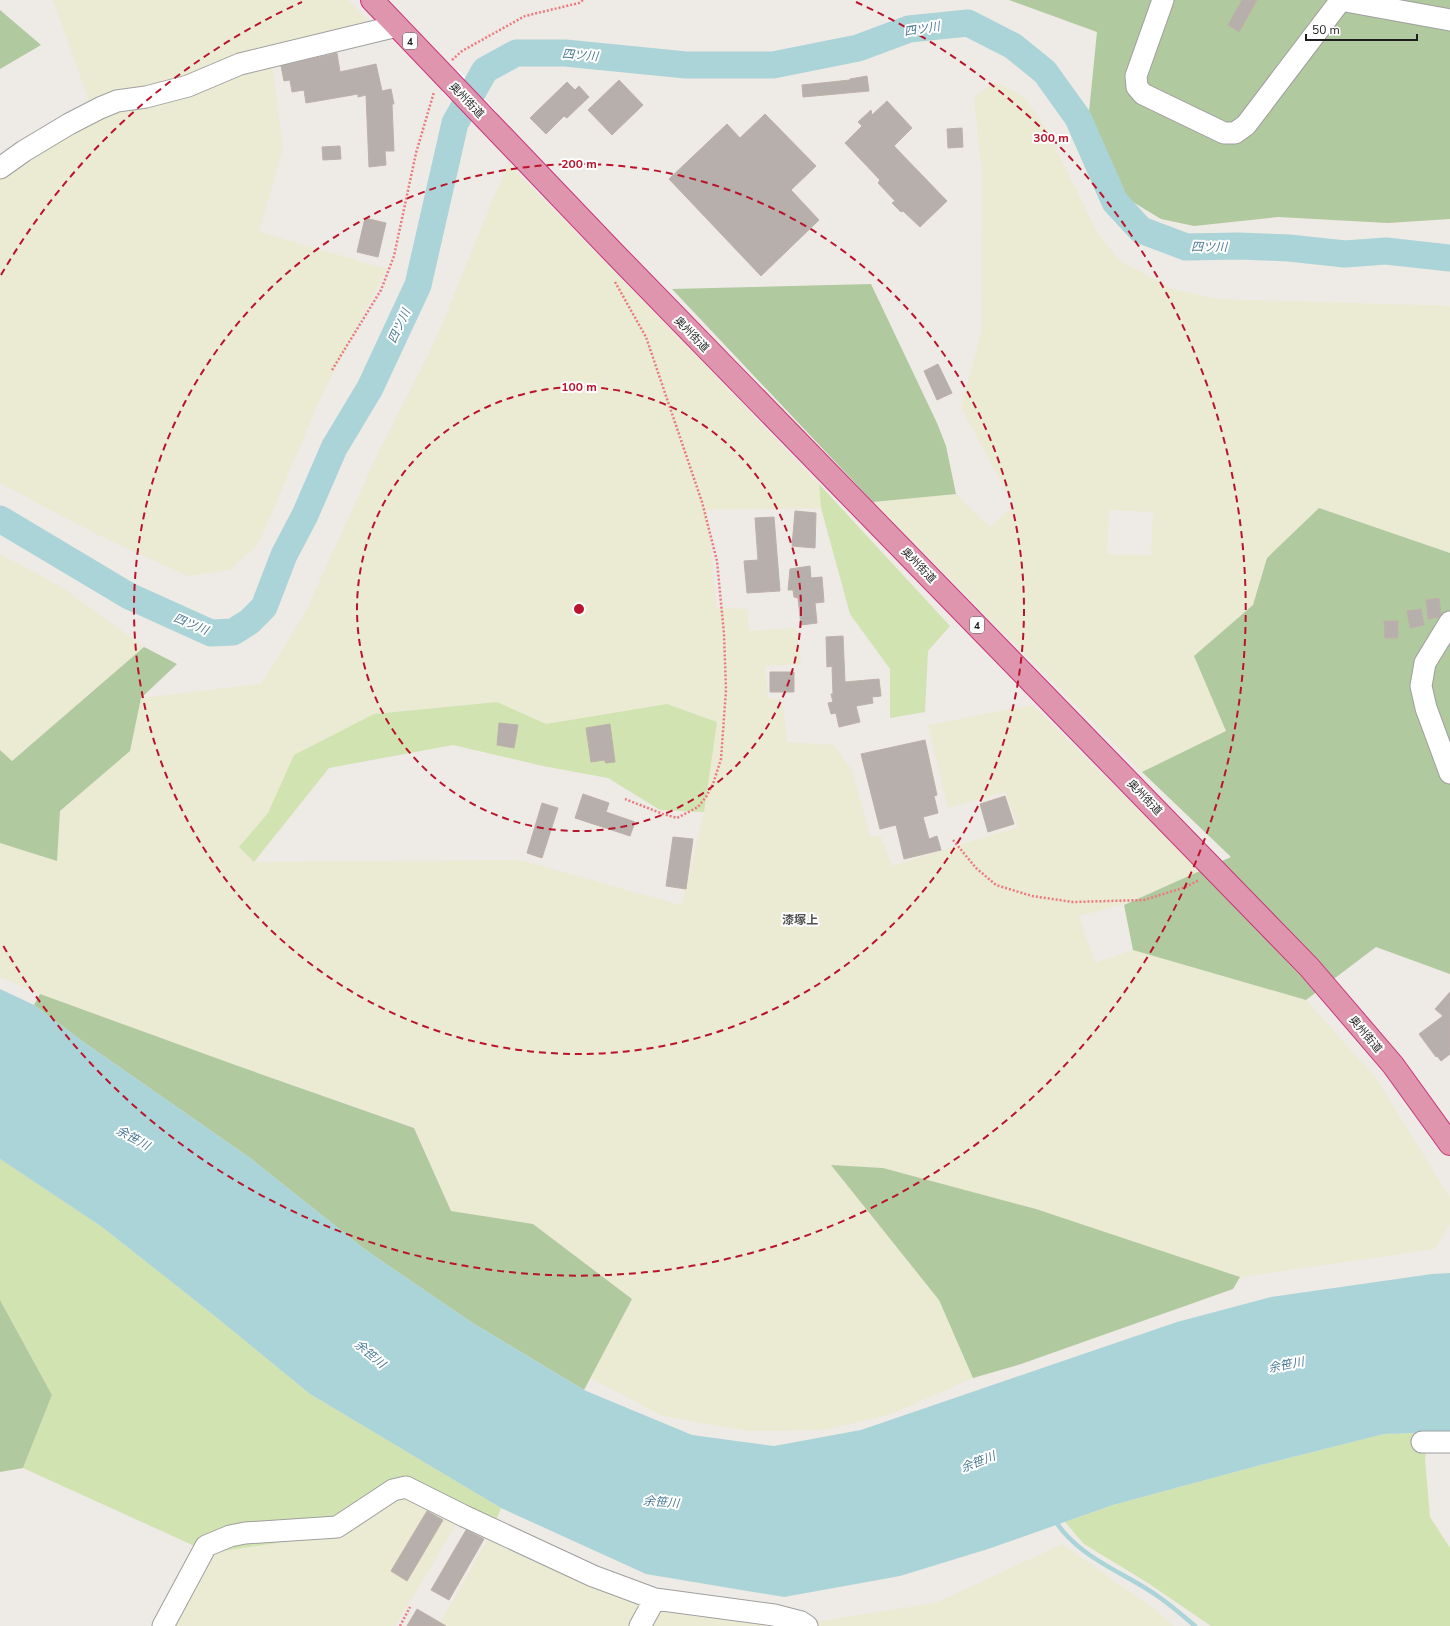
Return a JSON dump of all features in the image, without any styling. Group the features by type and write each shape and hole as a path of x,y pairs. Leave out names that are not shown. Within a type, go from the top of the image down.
{"highway":[{"name":"奥州街道","path":"379,2 397,26 445,78 1309,966 1392,1065 1448,1138"}],"street":[{"path":"1163,0 1136,76 1137,87 1143,94 1224,133 1235,133 1246,125 1341,0 1450,20"},
{"path":"0,168 24,151 69,124 117,101 146,97 188,86 240,64 397,26"},
{"path":"1450,622 1425,663 1421,686 1426,708 1443,737 1450,773"},
{"path":"1422,1442 1450,1442"},
{"path":"163,1626 206,1546 230,1536 245,1533 337,1527 392,1490 406,1487 464,1516 593,1576 655,1599 774,1615 801,1622 807,1626"},
{"path":"640,1626 655,1599"}],"path":[{"path":"332,370 381,290 394,256 416,152 433,96 445,78 452,60 462,52 525,16 579,3 583,0"},
{"path":"615,282 646,337 702,502 717,561 724,634 726,690 721,759 713,784 706,797 698,807 677,818 625,799"},
{"path":"953,840 976,868 996,885 1032,896 1073,902 1144,900 1186,887 1218,872"},
{"path":"400,1626 410,1608"}],"green space":[{"path":"53,0 347,0 371,23 270,48 283,148 259,232 387,269 322,395 259,543 230,570 188,576 98,535 0,483 0,173 94,115"},
{"path":"1009,0 1450,0 1450,219 1388,223 1278,217 1194,226 1161,219 1123,196 1089,112 1097,32"},
{"path":"0,10 41,45 0,69"},
{"path":"996,82 1024,97 1045,127 1098,234 1121,262 1173,289 1217,299 1450,306 1450,553 1319,508 1267,558 1253,605 1194,656 1226,731 1142,772 873,502 956,494 990,527 1014,506 961,407 981,334 982,171 974,97","holes":["1109,510 1153,512 1151,555 1107,554"]},
{"path":"508,163 691,350 819,484 821,508 707,510 717,608 747,609 749,631 796,628 801,664 765,666 768,698 782,699 787,742 834,745 852,770 870,836 881,837 892,866 1018,827 1005,792 948,808 928,725 1033,705 1200,871 1124,904 1079,916 1095,963 1133,950 1306,1000 1376,1078 1450,1198 1450,1224 1435,1249 1240,1277 1036,1209 883,1168 831,1165 939,1300 973,1378 891,1414 824,1430 747,1431 663,1416 590,1378 632,1299 533,1224 451,1211 414,1127 238,1066 40,994 0,977 0,843 57,861 60,811 130,751 141,698 261,684 304,615 373,464 434,343","holes":["497,702 546,724 667,704 717,722 704,812 681,905 520,860 254,862 239,847 268,813 374,714"]},
{"path":"871,284 937,423 946,446 956,494 873,502 672,289"},
{"path":"819,484 950,626 928,651 925,712 890,718 890,669 850,614 821,508"},
{"path":"1319,508 1450,553 1450,974 1376,947 1306,1000 1133,950 1124,905 1231,857 1142,772 1226,731 1194,656 1253,605 1267,558"},
{"path":"0,554 63,588 144,647 11,761 0,750"},
{"path":"144,647 177,664 141,698 130,751 60,811 57,861 0,843 0,750 12,761"},
{"path":"497,702 546,724 667,704 717,722 704,812 660,810 608,778 543,766 453,745 329,768 254,862 239,847 268,813 294,755 374,714"},
{"path":"40,994 414,1128 451,1211 533,1224 632,1299 584,1390 471,1322 367,1251 250,1158 82,1041 34,1005"},
{"path":"0,1159 102,1227 310,1394 501,1508 495,1523 406,1490 303,1539 210,1553 23,1468 52,1395 0,1300"},
{"path":"831,1165 883,1168 1036,1209 1240,1277 1233,1289 1021,1364 973,1378 939,1300"},
{"path":"0,1300 52,1395 23,1468 0,1472"},
{"path":"1429,1433 1425,1459 1430,1517 1450,1548 1450,1626 1211,1626 1148,1583 1084,1544 1065,1522 1113,1505 1257,1466 1384,1434"},
{"path":"406,1490 460,1518 395,1626 173,1626 210,1553 303,1539"},
{"path":"491,1534 600,1587 663,1612 769,1626 438,1626"},
{"path":"1062,1544 1157,1611 1173,1626 789,1626 936,1603"}],"water":[{"name":"余笹川","path":"0,989 34,1005 82,1041 250,1158 367,1251 471,1322 584,1390 692,1435 774,1446 861,1430 1177,1322 1271,1297 1432,1274 1450,1273 1450,1432 1384,1434 1257,1466 1113,1505 988,1549 900,1576 784,1597 646,1574 501,1508 310,1394 102,1227 0,1159"}],"pier":[{"path":"458,70 497,112 482,132 442,92"}],"building":[{"path":"1242,0 1257,0 1239,32 1228,25"},
{"path":"337,53 340,72 376,64 382,91 391,89 394,104 392,104 394,151 385,151 386,165 369,167 366,95 358,97 358,94 306,103 304,90 292,92 290,80 284,81 281,66"},
{"path":"867,76 869,91 803,97 802,85 850,80"},
{"path":"619,80 643,105 612,135 588,110"},
{"path":"567,82 575,90 579,86 589,97 567,118 564,116 546,134 530,118"},
{"path":"887,101 912,128 894,146 947,201 920,227 892,203 895,201 878,183 880,180 845,143 862,126 858,122 871,110 872,115"},
{"path":"765,114 816,166 791,190 819,220 761,276 669,179 727,124 740,138"},
{"path":"962,128 963,147 948,148 947,129"},
{"path":"340,146 341,159 323,160 322,147"},
{"path":"365,218 386,223 378,257 357,252"},
{"path":"938,364 952,393 937,400 924,371"},
{"path":"795,511 816,513 815,548 792,546"},
{"path":"774,517 780,591 747,593 744,561 758,560 755,518"},
{"path":"810,566 811,578 822,577 824,602 815,603 817,623 801,625 798,598 794,597 793,590 788,590 790,569"},
{"path":"1439,598 1441,615 1439,617 1428,619 1426,600"},
{"path":"1421,609 1424,625 1410,628 1407,611"},
{"path":"1384,621 1398,621 1398,638 1385,638"},
{"path":"843,636 845,682 879,679 881,696 872,697 873,703 856,706 860,722 839,727 836,713 831,714 828,703 833,702 831,694 833,694 832,666 827,667 826,637"},
{"path":"770,672 794,672 794,692 770,692"},
{"path":"499,723 518,725 514,748 497,745"},
{"path":"610,724 615,762 606,763 604,760 591,762 586,728"},
{"path":"925,740 937,795 934,796 938,813 923,817 929,839 937,836 941,850 904,859 896,825 880,829 861,754"},
{"path":"583,794 609,803 606,812 635,822 630,836 575,818"},
{"path":"1005,796 1014,824 988,832 980,804"},
{"path":"542,803 558,808 542,858 527,853"},
{"path":"673,837 693,839 686,889 666,886"},
{"path":"1450,992 1450,1054 1441,1061 1437,1056 1436,1057 1419,1034 1443,1016 1435,1009"},
{"path":"427,1511 443,1520 407,1581 391,1571"},
{"path":"466,1530 484,1539 449,1600 431,1590"},
{"path":"417,1609 446,1626 407,1626"}],"waterway":[{"name":"四ツ川","path":"0,519 129,596 211,633 233,632 249,622 264,607 284,555 305,515 334,448 370,388 418,285 455,123 485,70 516,53 565,53 686,65 773,65 858,48 909,29 968,23 1013,46 1045,72 1078,118 1115,202 1141,230 1186,247 1238,246 1289,248 1345,254 1386,251 1450,258"},
{"path":"1054,1519 1064,1533 1089,1554 1159,1597 1195,1626"}],"district":[{"name":"漆塚上","path":"800,920"}]}
